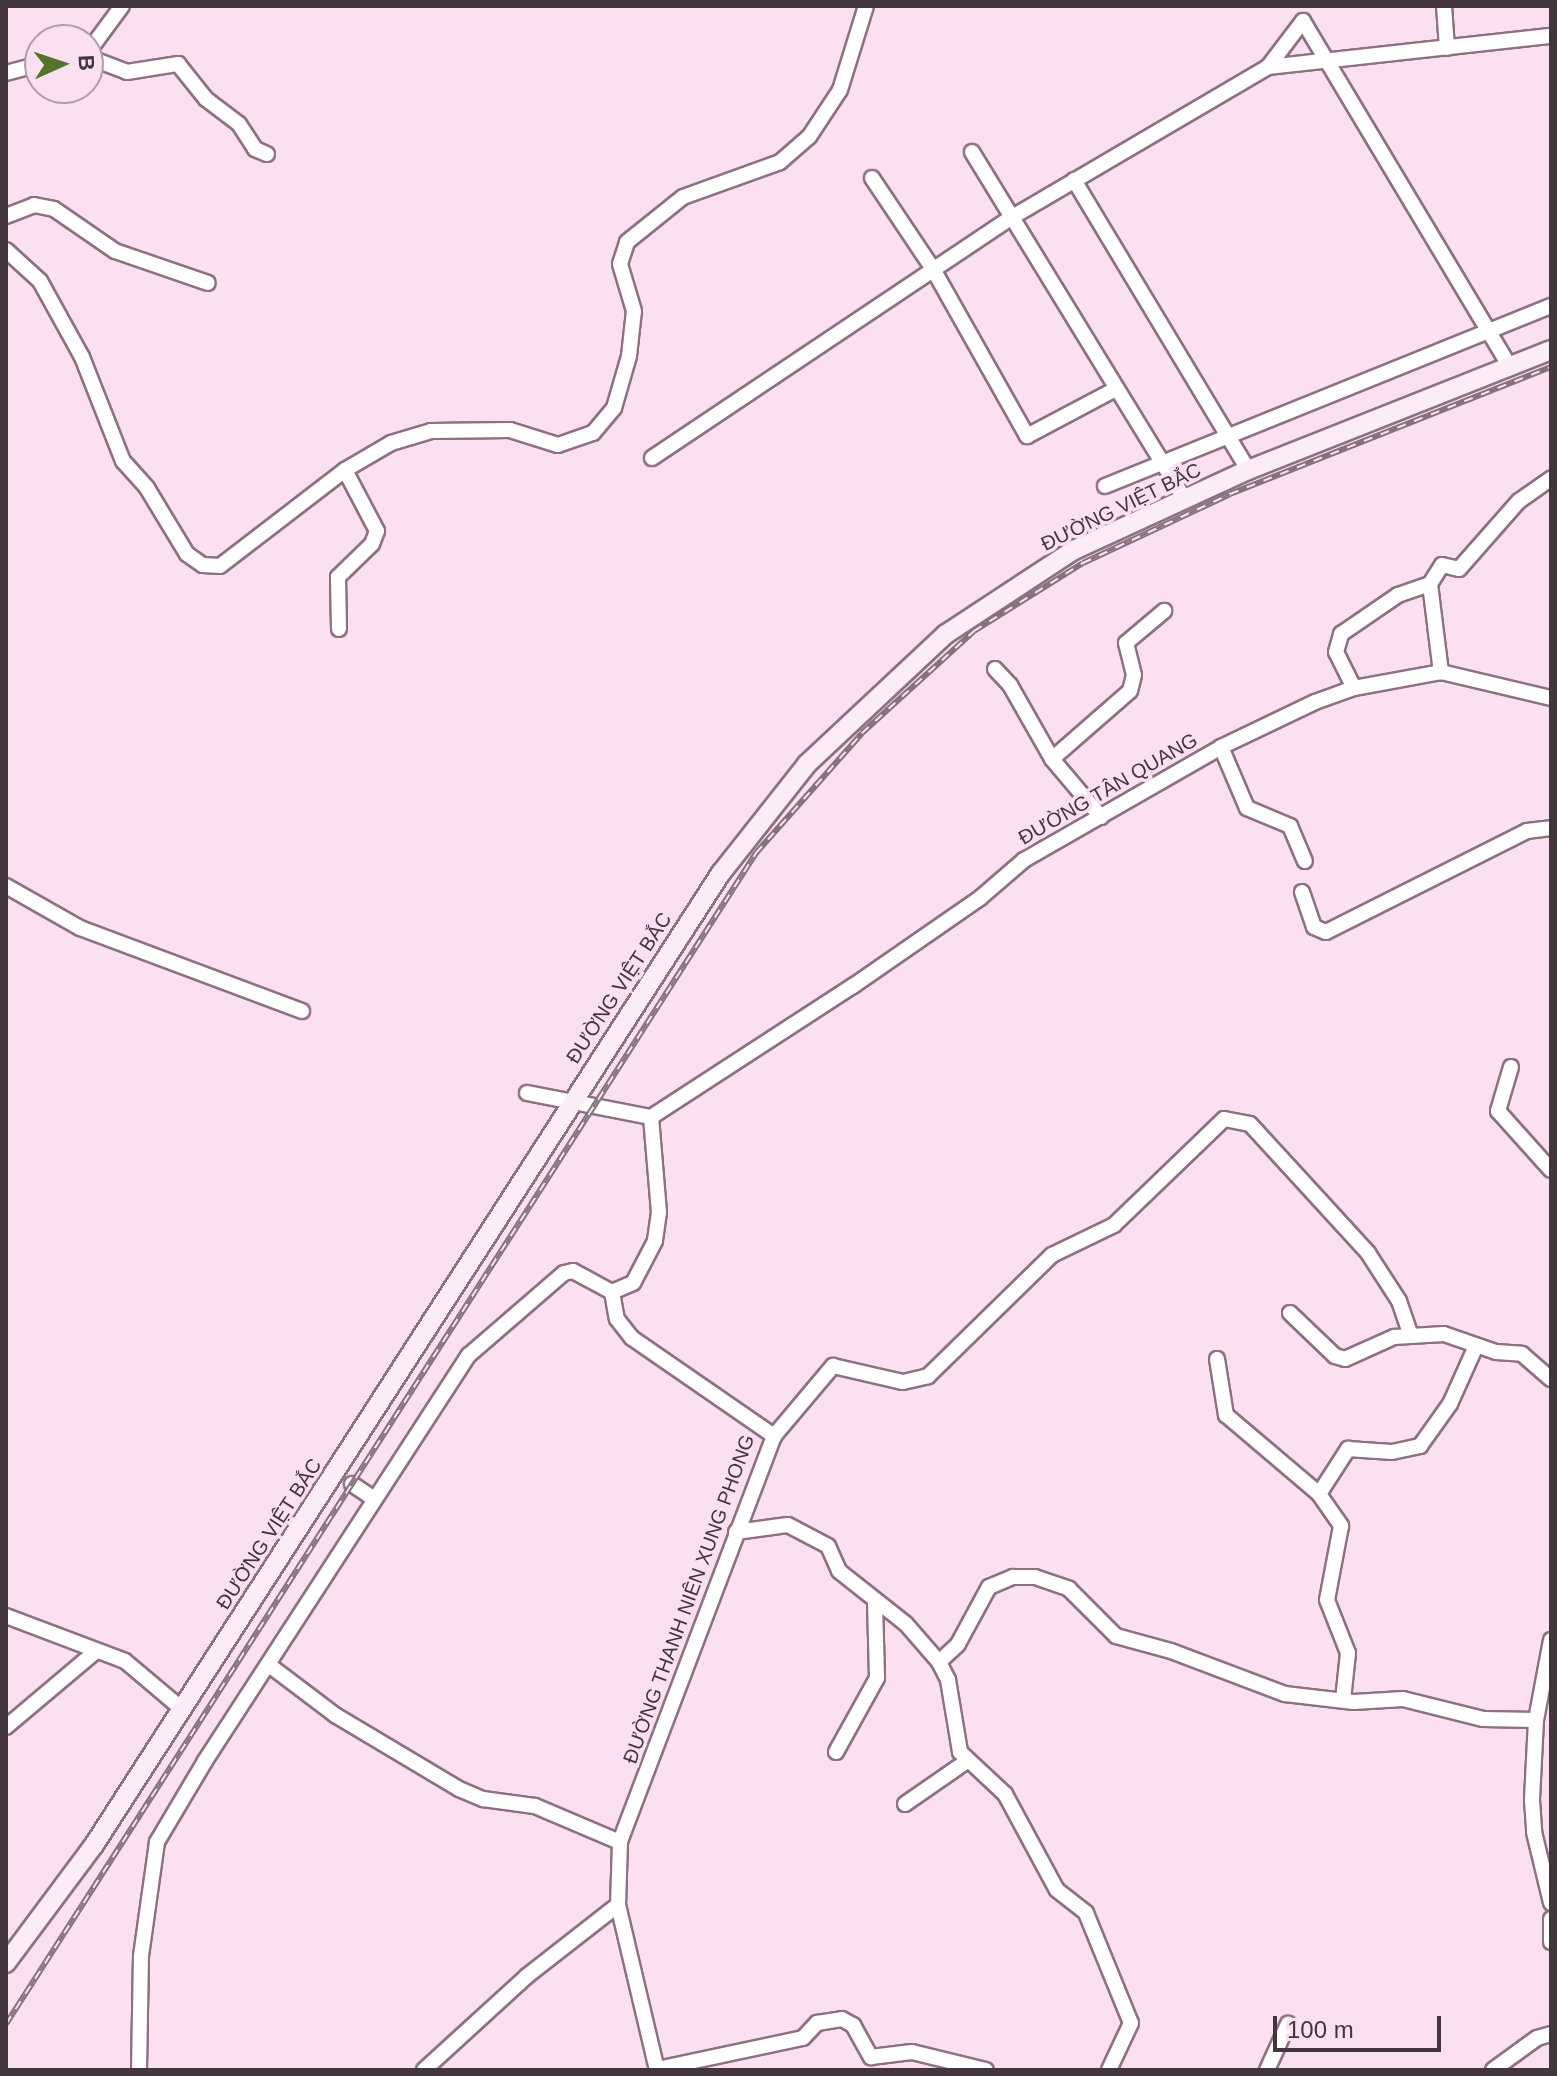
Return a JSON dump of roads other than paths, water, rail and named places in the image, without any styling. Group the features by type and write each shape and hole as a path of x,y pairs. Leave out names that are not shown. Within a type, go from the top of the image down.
{"main road":[{"name":"ĐƯỜNG VIỆT BẮC","path":"6,1963 94,1845 721,873 798,775 855,716 946,634 1074,550 1248,470 1551,350"}],"street":[{"path":"104,31 122,6"},
{"path":"6,250 40,281 82,357 118,453 195,561 214,568 225,563 345,470 391,443 431,431 510,430 558,445 593,433 614,408 629,356 634,311 620,264 627,242 683,197 780,162 809,137 840,90 866,6"},
{"path":"1444,6 1447,48"},
{"path":"652,458 1009,219 1268,67 1303,21 1510,367"},
{"path":"1268,67 1551,36"},
{"path":"104,63 127,72 178,64 206,99 239,124 255,149 267,154"},
{"path":"972,152 1009,219 1185,500"},
{"path":"872,178 933,269 1027,436 1114,390"},
{"path":"1074,180 1248,470"},
{"path":"6,216 34,205 54,209 115,251 208,283"},
{"path":"1105,486 1159,460 1551,306"},
{"path":"339,629 338,577 372,544 377,531 345,470"},
{"path":"1354,688 1336,652 1341,634 1398,595 1430,584 1442,565 1459,569 1519,501 1551,479"},
{"path":"1430,584 1441,672"},
{"path":"1052,759 1130,691 1134,675 1126,643 1164,611"},
{"path":"995,669 1010,685 1052,759 1101,817"},
{"name":"ĐƯỜNG TÂN QUANG","path":"651,1117 879,968 1024,860 1221,747 1354,688 1441,672 1551,698"},
{"path":"1221,747 1247,808 1290,826 1305,861"},
{"path":"1302,892 1314,927 1326,932 1527,831 1551,828"},
{"path":"6,886 80,928 302,1011"},
{"path":"1511,1067 1498,1111 1551,1170"},
{"path":"139,2070 141,1956 157,1842 452,1375 564,1273 573,1271 612,1292 633,1283 655,1241 659,1197 651,1117 527,1093"},
{"path":"774,1436 833,1366 903,1382 928,1376 1052,1255 1114,1225 1224,1119 1250,1124 1368,1253 1399,1301 1411,1336"},
{"name":"ĐƯỜNG THANH NIÊN XUNG PHONG","path":"612,1292 617,1319 632,1338 774,1436 620,1842 618,1905 657,2070"},
{"path":"1290,1313 1335,1356 1345,1359 1388,1338 1444,1334 1476,1346 1522,1354 1551,1379"},
{"path":"1319,1494 1348,1449 1392,1452 1420,1446 1450,1404 1476,1346"},
{"path":"1217,1359 1226,1415 1236,1429 1284,1460 1319,1494 1341,1526 1327,1600 1348,1653 1343,1700"},
{"path":"352,1484 373,1498"},
{"path":"736,1532 788,1525 828,1546 839,1571 906,1624 939,1662 948,1680 957,1742 967,1761 1005,1794 1057,1890 1086,1913 1131,2023 1109,2070"},
{"path":"939,1662 958,1644 989,1587 1013,1577 1035,1577 1069,1589 1123,1639 1171,1651 1285,1694 1343,1700 1403,1699 1483,1719 1536,1720"},
{"path":"836,1752 877,1678 875,1602"},
{"path":"6,1616 94,1653 125,1661 182,1709"},
{"path":"1551,1640 1536,1720 1533,1825 1551,1903"},
{"path":"6,1727 94,1653"},
{"path":"269,1665 335,1715 459,1789 483,1799 535,1806 620,1842"},
{"path":"905,1804 967,1761"},
{"path":"424,2070 527,1976 618,1905"},
{"path":"1551,1919 1551,1942"},
{"path":"657,2070 803,2038 817,2023 842,2019 853,2025 871,2057 912,2052 986,2070"},
{"path":"1267,2070 1288,2024"},
{"path":"1493,2070 1537,2038 1551,2034"}],"railway":[{"path":"6,2024 756,853 862,733 974,631 1083,563 1230,494 1551,367"}]}
